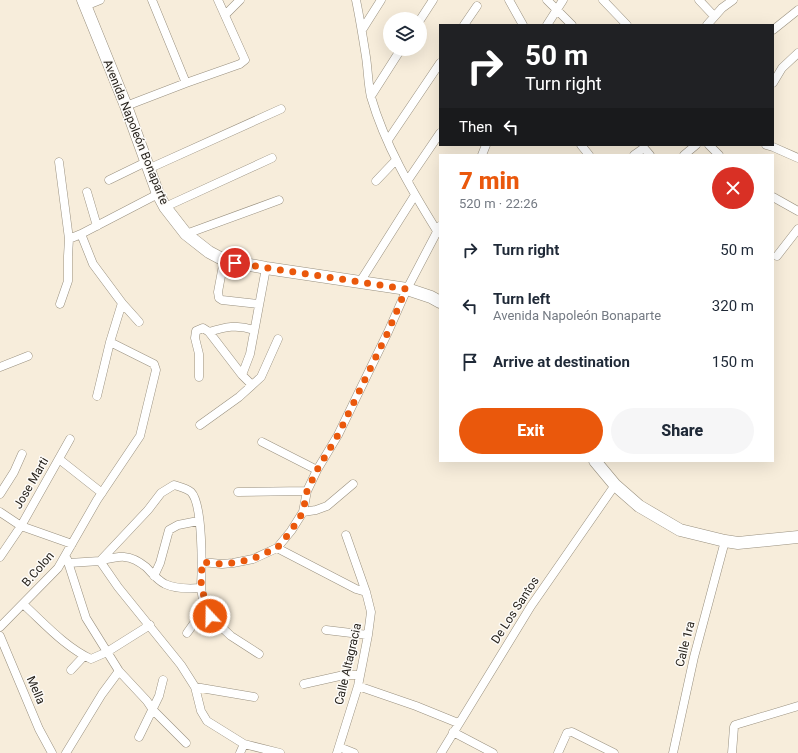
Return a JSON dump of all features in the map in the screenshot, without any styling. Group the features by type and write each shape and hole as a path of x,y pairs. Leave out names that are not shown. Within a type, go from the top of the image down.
{"main road":[{"name":"Avenida Napoleón Bonaparte","path":"84,3 126,106 158,194 165,207 186,234 209,252 224,260 266,268 406,289 431,297 439,301"},
{"path":"595,462 614,485 639,506 680,530 738,543 798,537"}],"street":[{"path":"84,3 100,0"},
{"path":"152,0 186,83"},
{"path":"126,106 240,64 246,60 218,0"},
{"path":"225,15 240,0"},
{"path":"202,562 222,564 252,559 277,548 291,531 303,512 307,491 317,470 338,435 388,332 406,289 439,230 415,195 396,160 371,96 362,30 356,0"},
{"path":"362,30 381,0"},
{"path":"425,12 433,0"},
{"path":"509,0 522,24"},
{"path":"547,0 571,24"},
{"path":"548,24 563,0"},
{"path":"603,0 626,24"},
{"path":"700,0 714,16"},
{"path":"708,24 722,8 733,0"},
{"path":"465,24 477,6"},
{"path":"774,29 798,10"},
{"path":"774,81 782,68 798,53"},
{"path":"371,96 397,56"},
{"path":"388,140 439,64"},
{"path":"109,180 282,109"},
{"path":"408,180 439,134"},
{"path":"582,146 588,154"},
{"path":"685,154 695,146"},
{"path":"710,146 718,154"},
{"path":"770,146 798,158"},
{"path":"635,154 644,148 649,154"},
{"path":"165,207 272,158"},
{"path":"376,181 396,160"},
{"path":"59,162 69,240 68,281 60,304"},
{"path":"87,192 97,226"},
{"path":"69,240 158,194"},
{"path":"360,282 415,195"},
{"path":"774,198 798,212"},
{"path":"186,234 279,200"},
{"path":"777,256 798,229"},
{"path":"81,234 93,264 122,303 139,322"},
{"path":"224,260 218,292 219,298 222,300 259,304"},
{"path":"242,375 250,354 266,268"},
{"path":"97,396 110,342 122,303"},
{"path":"209,332 228,326 246,327 254,330"},
{"path":"199,377 198,354 195,338 196,331 203,328 209,332 242,375 252,385"},
{"path":"200,425 239,397 261,377 278,339"},
{"name":"B.Colon","path":"0,627 58,568 99,496 140,436 156,370 154,364 110,342"},
{"path":"0,367 28,356"},
{"name":"Jose Marti","path":"0,557 21,526 70,439"},
{"path":"262,442 317,470"},
{"path":"0,494 14,472 22,454"},
{"path":"59,459 99,496"},
{"path":"303,512 316,510 327,506 353,484"},
{"name":"De Los Santos","path":"441,753 531,606 614,485"},
{"path":"100,561 148,510 161,493 174,486 182,487 191,493 197,507 202,562 201,588 204,596 202,609 187,633"},
{"path":"238,492 307,491"},
{"path":"0,512 21,526 72,544"},
{"path":"154,576 160,563 169,530 178,525 198,521"},
{"name":"Calle Altagracia","path":"338,750 358,686 371,612 366,592 346,535"},
{"name":"Calle 1ra","path":"673,753 694,657 725,541"},
{"path":"277,548 356,589 366,592"},
{"path":"66,554 86,618 119,671 147,701 153,710 186,743"},
{"path":"69,563 100,561 118,556 125,556 146,567 154,576 165,584 182,589 201,588"},
{"path":"100,561 181,665 195,687 201,711 207,721 244,744 280,753"},
{"path":"23,604 62,640 84,656 91,659 107,652 150,625"},
{"path":"202,609 231,636 258,654"},
{"path":"326,630 368,635"},
{"name":"Mella","path":"0,636 39,729 52,753"},
{"path":"70,670 84,656"},
{"path":"66,753 102,694 119,671"},
{"path":"304,684 344,675 360,675"},
{"path":"139,737 159,696 163,680"},
{"path":"358,686 416,706 458,723"},
{"path":"195,687 254,697"},
{"path":"732,753 735,725 798,706"},
{"path":"453,732 493,753"},
{"path":"558,753 567,733 572,732 614,753"},
{"path":"240,753 244,744"},
{"path":"595,753 599,745"},
{"path":"338,750 354,753"}],"route":[{"path":"210,616 202,609 204,596 201,588 202,562 222,564 252,559 277,548 291,531 303,512 307,491 317,470 338,435 371,364 388,332 406,289 235,263"}]}
